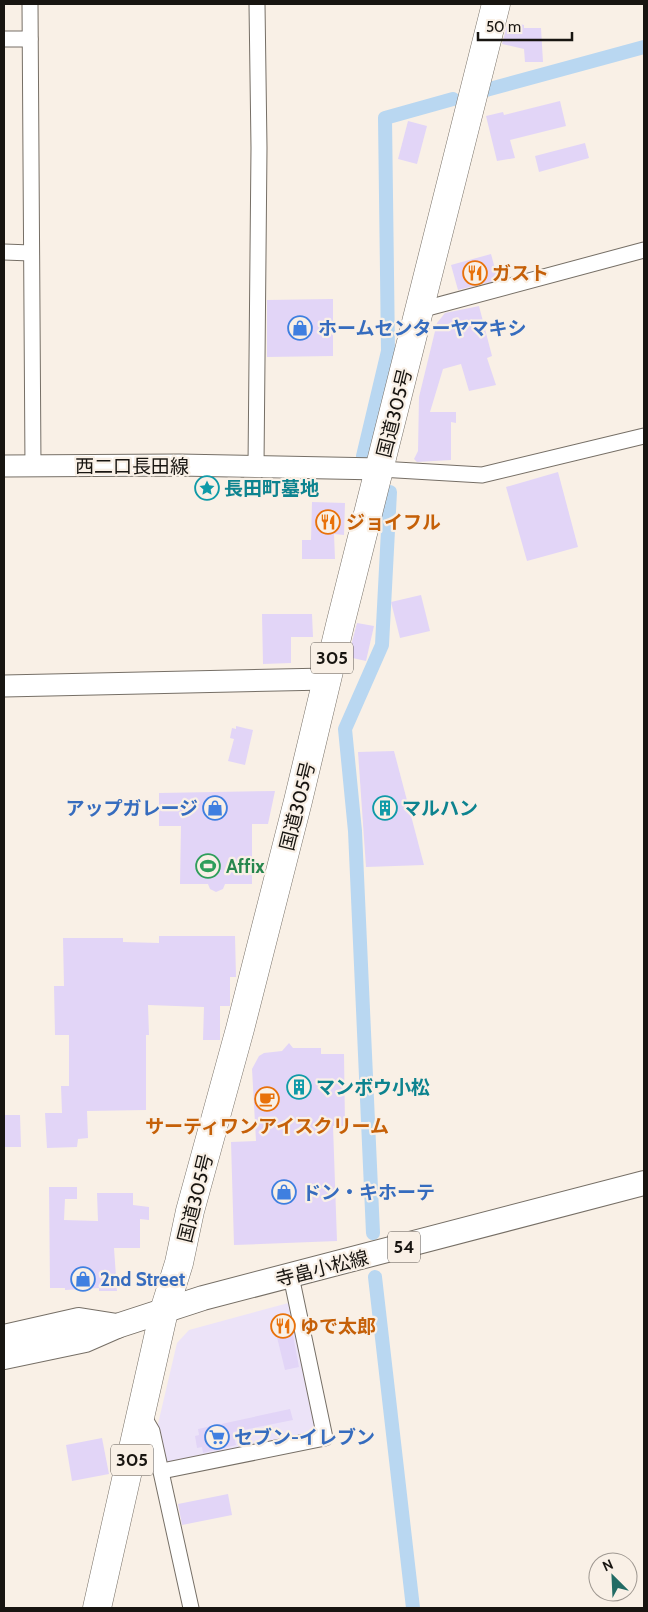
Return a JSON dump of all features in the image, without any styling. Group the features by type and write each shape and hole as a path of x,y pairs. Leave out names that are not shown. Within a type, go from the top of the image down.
{"highway":[{"name":"国道305号","path":"97,1608 164,1311 179,1263 190,1211 240,1028 496,4"}],"main road":[{"name":"西二口長田線","path":"4,466 256,466 380,470"},
{"path":"4,686 327,679"},
{"name":"寺畠小松線","path":"4,1357 85,1340 117,1326 203,1298 644,1183"},
{"name":"寺畠小松線","path":"4,1336 79,1320 117,1326"}],"street":[{"path":"30,4 33,467"},
{"path":"256,466 259,148 257,4"},
{"path":"4,39 30,39"},
{"path":"420,310 644,250"},
{"path":"4,252 31,253"},
{"path":"380,470 482,475 644,436"},
{"path":"162,1471 325,1438 291,1276"},
{"path":"142,1414 152,1430 191,1608"}],"shaded area":[{"path":"292,1302 318,1429 313,1437 166,1466 157,1428 177,1343 189,1330"}],"building":[{"path":"508,22 524,25 524,28 541,28 543,62 525,62 524,49 502,44"},
{"path":"560,101 566,126 510,140 515,158 497,161 486,116 503,112 504,115"},
{"path":"408,121 427,126 417,164 398,159"},
{"path":"585,143 589,158 539,172 535,156"},
{"name":"ガスト","path":"491,254 498,280 458,290 451,265"},
{"name":"ホームセンターヤマキシ","path":"333,299 333,356 267,357 267,300"},
{"path":"479,306 492,356 487,358 496,385 469,391 461,364 443,369 430,412 456,412 456,423 451,422 451,460 417,462 414,459 418,451 419,397 437,323 445,313"},
{"path":"558,472 578,547 527,561 506,487"},
{"path":"312,502 345,503 344,535 334,534 335,559 302,559 302,540 311,540"},
{"path":"421,595 430,631 400,638 391,602"},
{"path":"262,614 312,614 313,637 291,637 291,663 263,664"},
{"path":"357,623 374,626 366,661 348,657"},
{"path":"236,726 253,730 245,765 228,761 234,739 230,738 232,728 236,729"},
{"name":"マルハン","path":"394,751 424,865 366,867 358,752"},
{"path":"275,791 268,824 252,824 252,884 225,884 223,889 216,892 210,889 208,884 180,884 181,826 159,826 159,793"},
{"path":"159,936 235,936 236,977 230,977 230,1006 220,1006 220,1040 203,1040 204,1007 148,1005 149,1035 146,1035 146,1110 87,1111 88,1138 78,1139 77,1147 47,1148 45,1113 62,1113 61,1086 69,1086 69,1035 55,1035 54,986 64,986 63,938 123,938 123,942 159,943"},
{"path":"289,1043 293,1048 321,1048 321,1054 344,1054 345,1126 333,1126 337,1241 234,1245 231,1142 256,1141 252,1069 259,1056 264,1053 282,1051"},
{"path":"4,1115 20,1115 21,1147 4,1147"},
{"path":"49,1187 77,1187 77,1199 65,1199 64,1220 98,1221 97,1193 133,1193 133,1205 149,1207 149,1220 140,1219 140,1248 114,1248 117,1291 99,1291 99,1288 65,1290 65,1288 50,1288"},
{"path":"289,1314 299,1367 285,1370 275,1329 277,1329 275,1318"},
{"path":"290,1409 293,1420 233,1432 236,1445 203,1453 202,1447 197,1448 195,1436 199,1435 198,1429"},
{"path":"102,1438 109,1474 72,1481 66,1445"},
{"path":"228,1494 232,1515 182,1525 178,1504"}],"waterway":[{"path":"486,90 644,47"},
{"path":"363,456 388,351 385,118 453,99"},
{"path":"373,1233 355,831 345,729 382,645 390,492"},
{"path":"375,1277 413,1608"}],"place":[{"name":"ガスト","path":"475,273"},
{"name":"ホームセンターヤマキシ","path":"300,328"},
{"name":"長田町墓地","path":"207,488"},
{"name":"ジョイフル","path":"328,522"},
{"name":"アップガレージ","path":"215,808"},
{"name":"マルハン","path":"385,808"},
{"name":"Affix","path":"208,866"},
{"name":"マンボウ小松","path":"299,1087"},
{"name":"サーティワンアイスクリーム","path":"267,1099"},
{"name":"ドン・キホーテ","path":"284,1192"},
{"name":"2nd Street","path":"83,1279"},
{"name":"ゆで太郎","path":"283,1326"},
{"name":"セブン-イレブン","path":"217,1437"}]}
